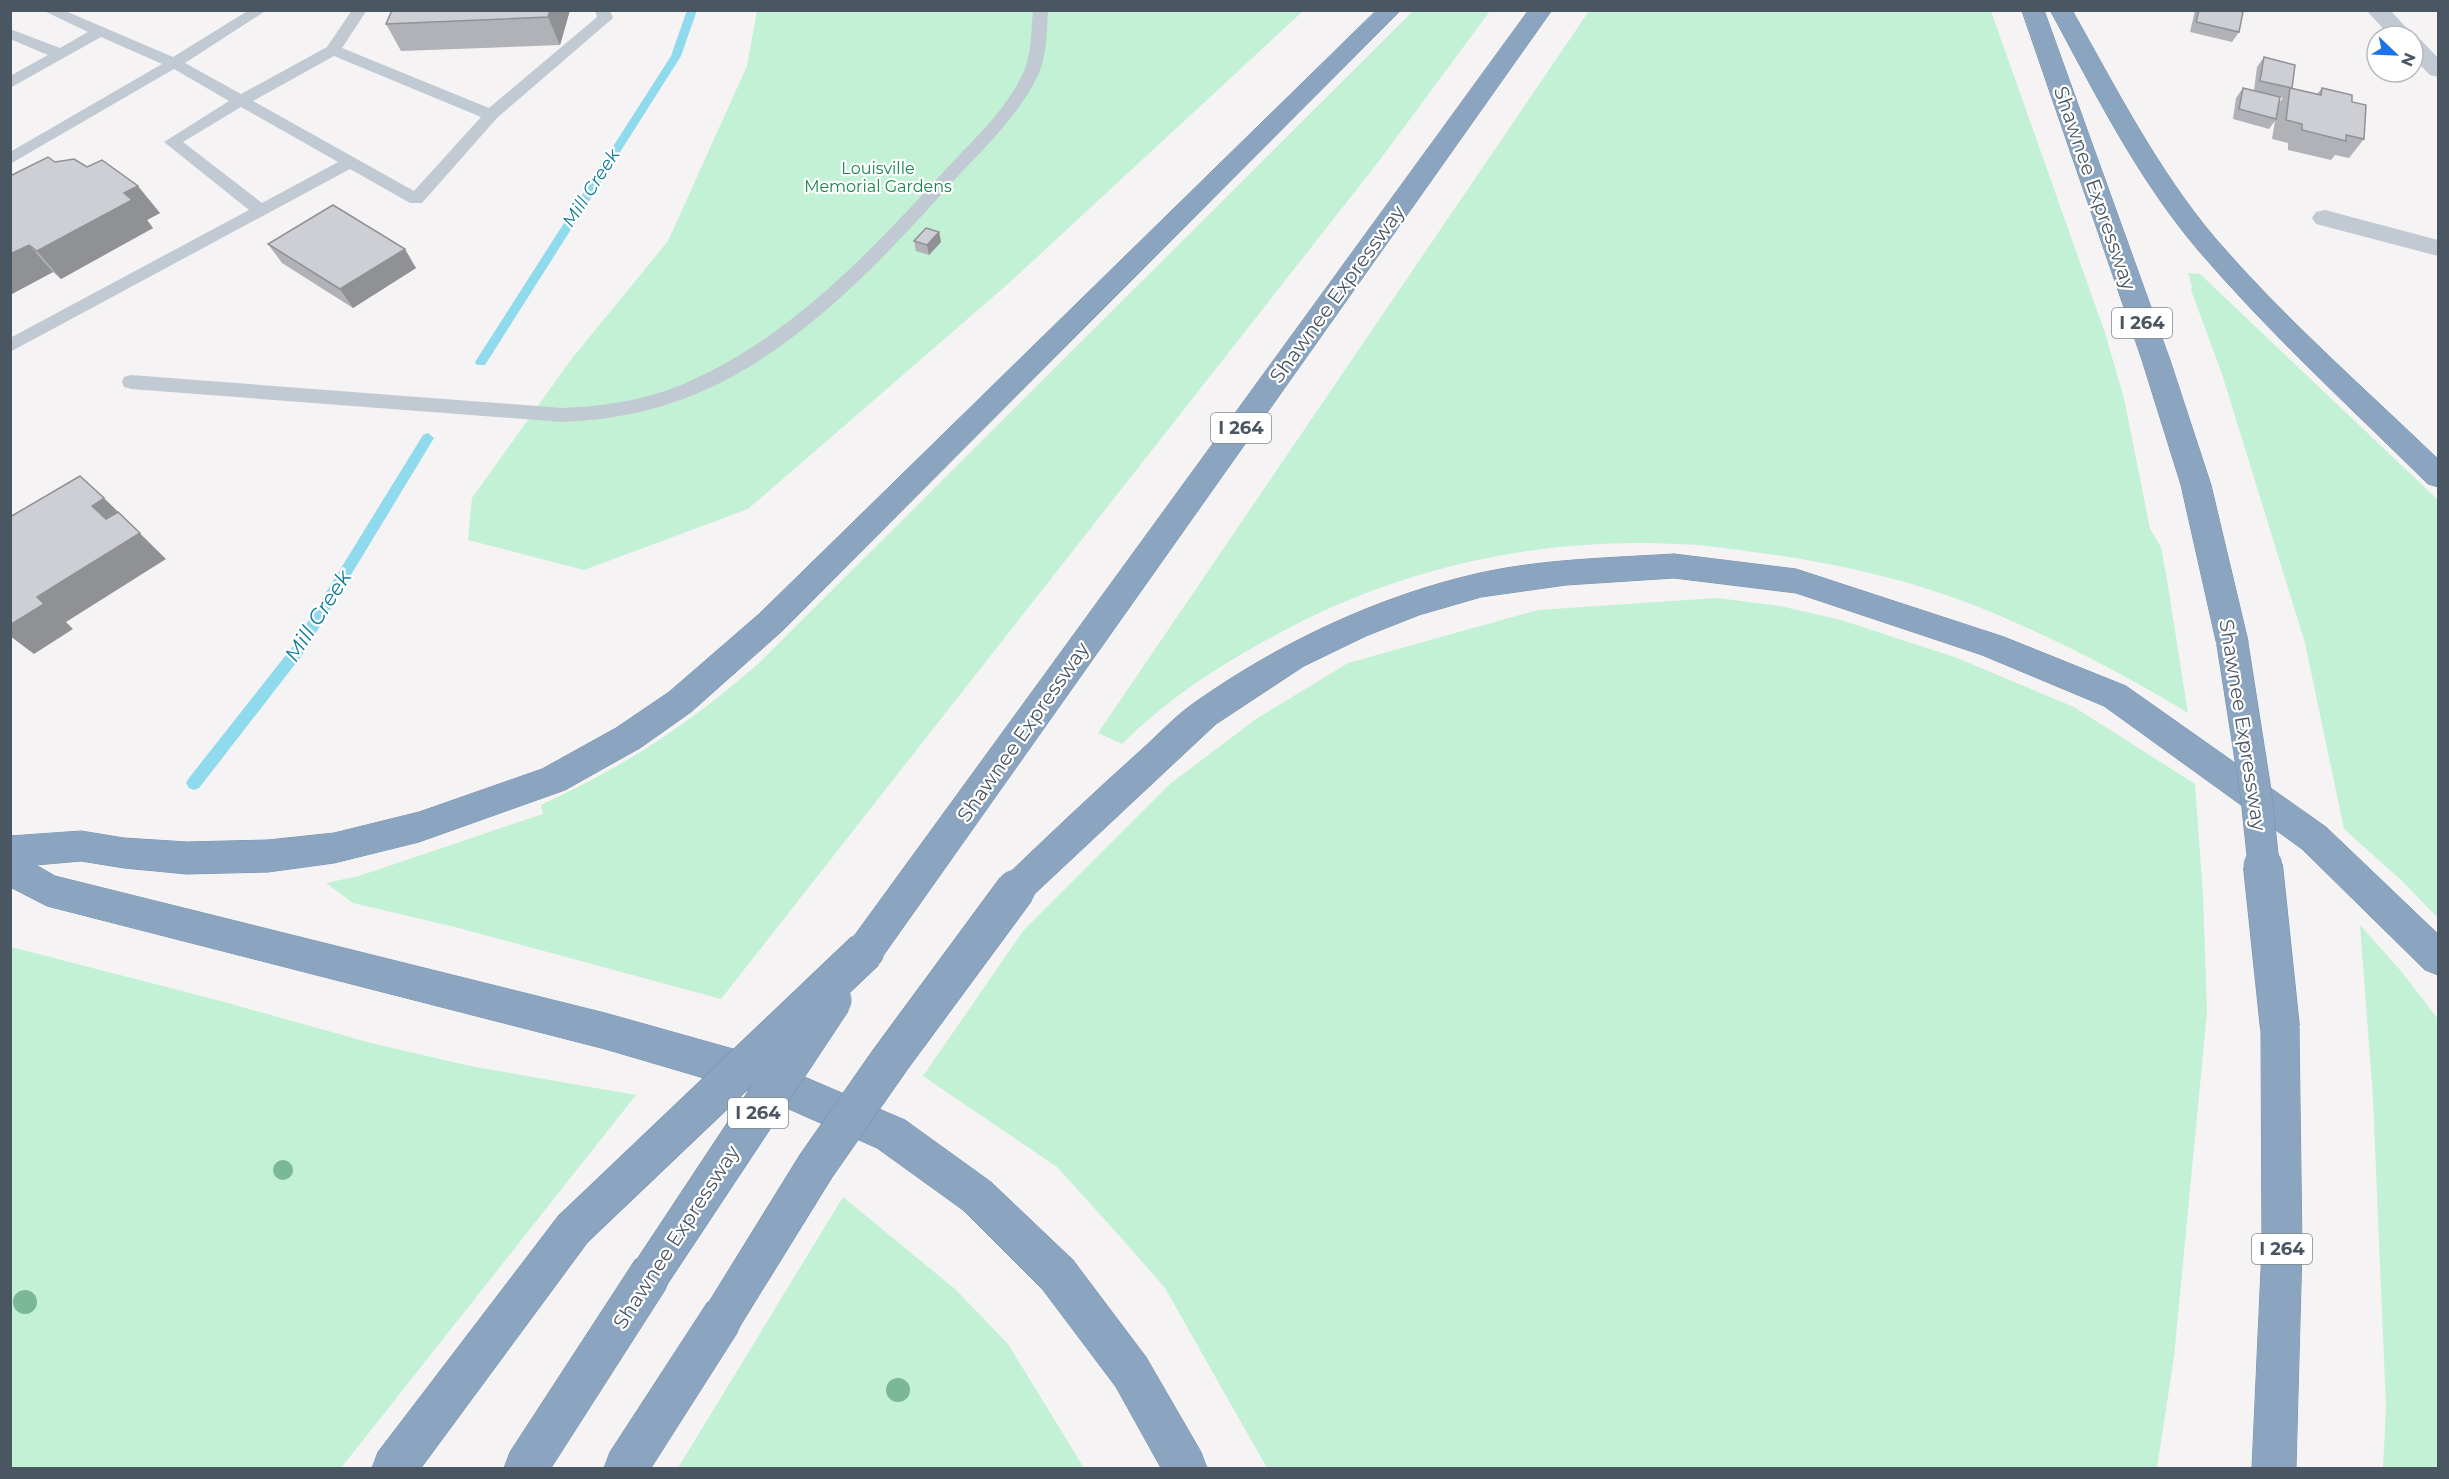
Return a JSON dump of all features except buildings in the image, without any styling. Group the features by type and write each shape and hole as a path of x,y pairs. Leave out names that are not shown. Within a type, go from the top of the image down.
{"highway":[{"path":"10,852 81,846 124,853 187,858 268,856 334,848 419,827 553,780 628,738 680,702 770,623 1389,10"},
{"name":"Shawnee Expressway","path":"526,1468 650,1275 865,951 1541,10"},
{"name":"Shawnee Expressway","path":"2033,10 2156,360 2196,485 2232,641 2256,794 2280,1028 2282,1248 2274,1468"},
{"path":"2061,10 2144,159 2206,243 2282,324 2439,476"},
{"path":"626,1468 816,1166 890,1060 1016,889 1204,714 1303,652 1354,627 1412,605 1480,585 1566,573 1674,566 1796,581 1992,646 2115,696 2314,838 2439,958"},
{"path":"10,868 47,890 605,1031 751,1073 891,1134 977,1196 1058,1275 1131,1372 1185,1468"},
{"path":"394,1468 573,1229 865,951"}],"street":[{"path":"2377,10 2391,24"},
{"path":"2425,57 2439,70"},
{"path":"2325,218 2439,248"}],"lane":[{"path":"49,10 174,63 416,199 491,115 605,18 602,10"},
{"path":"10,159 260,10"},
{"path":"261,211 172,142 240,101 333,50 360,10"},
{"path":"131,382 562,415 603,414 656,402 692,387 746,358 835,292 912,218 1013,104 1032,71 1041,10"},
{"path":"10,83 99,32"},
{"path":"10,33 60,54"},
{"path":"333,50 491,115"},
{"path":"10,346 351,162"}],"green space":[{"name":"Louisville Memorial Gardens","path":"757,11 1303,11 1009,283 748,509 584,570 468,540 472,498 570,361 668,241 747,66"},
{"path":"1413,11 1490,11 1379,161 721,999 455,927 353,903 326,883 359,876 543,814 541,805 629,759 707,706 759,663"},
{"path":"1589,11 1991,11 2105,333 2124,398 2150,529 2161,547 2188,713 2136,682 2054,641 1971,604 1924,588 1850,569 1776,555 1703,546 1627,543 1577,545 1476,560 1379,588 1287,629 1221,666 1179,695 1122,744 1098,733"},
{"path":"2188,273 2200,274 2438,500 2438,918 2401,880 2344,829 2305,643 2222,374 2191,290"},
{"path":"1717,598 1780,606 1841,620 1957,658 2074,707 2195,784 2203,895 2207,1012 2174,1357 2157,1468 1267,1468 1165,1288 1115,1231 1057,1167 923,1076 1023,931 1170,784 1256,719 1348,663 1538,610"},
{"path":"2360,925 2401,971 2438,1019 2438,1468 2383,1468 2386,1407 2373,1098"},
{"path":"11,947 217,1000 371,1043 470,1066 636,1095 341,1468 11,1468"},
{"path":"843,1197 955,1289 1008,1344 1084,1468 678,1468"}],"waterway":[{"name":"Mill Creek","path":"481,362 676,56 692,10"},
{"name":"Mill Creek","path":"194,783 298,650 428,438"}]}
